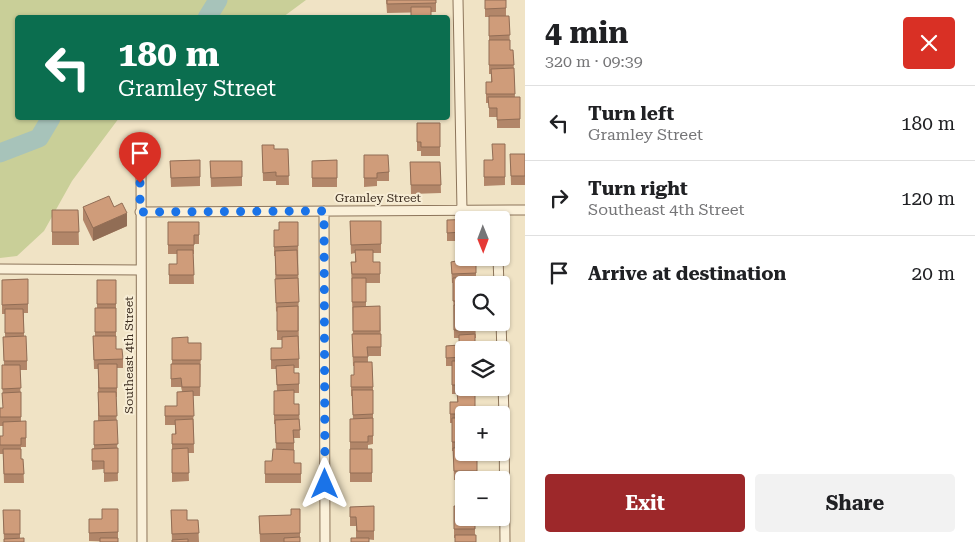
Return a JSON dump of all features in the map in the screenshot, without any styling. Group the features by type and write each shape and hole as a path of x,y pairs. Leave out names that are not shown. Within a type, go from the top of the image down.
{"street":[{"path":"458,0 462,210"},
{"name":"Southeast 4th Street","path":"141,168 142,542"},
{"name":"Gramley Street","path":"140,212 525,210"},
{"path":"324,211 325,542"},
{"path":"0,269 141,270"},
{"path":"501,331 505,542"}],"green space":[{"path":"0,0 306,0 286,15 15,15 15,120 118,120 72,181 44,231 17,256 0,258"}],"building":[{"path":"387,0 436,0 436,3 387,4"},
{"path":"485,0 506,0 506,8 485,9"},
{"path":"411,7 431,7 431,15 411,15"},
{"path":"489,16 509,16 510,35 489,36"},
{"path":"489,40 510,40 510,50 513,50 514,65 489,65"},
{"path":"514,68 515,94 486,94 486,82 492,82 491,69"},
{"path":"488,97 520,97 520,119 497,120 497,108 489,108"},
{"path":"417,123 440,123 440,147 421,147 421,142 417,142"},
{"path":"492,144 505,144 505,177 484,177 484,160 493,160"},
{"path":"262,145 274,145 274,149 288,149 289,176 276,176 276,172 263,173"},
{"path":"510,154 525,154 525,176 511,176"},
{"path":"364,155 388,155 389,172 377,173 377,178 364,178"},
{"path":"200,160 200,177 171,178 170,161"},
{"path":"337,160 337,178 312,178 312,161"},
{"path":"210,161 242,161 242,177 211,178"},
{"path":"410,162 440,162 441,185 411,185"},
{"path":"109,196 114,207 122,203 127,213 93,228 83,207"},
{"path":"52,210 78,210 79,232 52,232"},
{"path":"447,220 455,220 455,232 447,233"},
{"path":"350,221 381,221 381,244 351,245"},
{"path":"168,222 199,222 199,235 194,235 194,245 168,245"},
{"path":"279,222 298,222 298,246 274,247 274,230 279,230"},
{"path":"177,250 193,250 194,275 169,275 169,264 177,264"},
{"path":"297,250 298,275 276,275 275,251"},
{"path":"355,250 373,250 373,262 380,262 380,274 352,274 351,262 356,262"},
{"path":"455,261 455,266 476,266 476,273 452,274 451,262"},
{"path":"298,278 299,302 276,303 275,279"},
{"path":"352,278 366,278 366,302 352,302"},
{"path":"453,278 455,278 455,301 453,301"},
{"path":"28,279 28,304 2,305 2,280"},
{"path":"97,280 116,280 116,304 97,304"},
{"path":"454,305 455,305 455,330"},
{"path":"298,306 298,331 277,331 277,307"},
{"path":"380,306 380,331 353,331 353,307"},
{"path":"95,308 116,308 116,332 95,332"},
{"path":"5,309 23,309 24,333 5,333"},
{"path":"352,334 381,334 381,347 367,347 368,357 353,357"},
{"path":"475,334 475,341 459,341 459,335"},
{"path":"26,336 27,361 4,361 3,337"},
{"path":"93,336 116,336 116,349 122,349 123,359 94,360"},
{"path":"298,336 299,359 271,360 271,348 282,348 282,337"},
{"path":"188,337 188,343 201,343 201,360 172,360 172,338"},
{"path":"455,345 455,358 446,358 446,346"},
{"path":"452,361 455,361 455,385 452,385"},
{"path":"354,362 372,362 373,387 351,387 351,375 354,375"},
{"path":"98,364 117,364 117,388 99,388"},
{"path":"171,364 200,364 200,387 182,387 181,378 171,379"},
{"path":"2,365 20,365 21,388 2,389"},
{"path":"294,365 294,373 299,373 299,384 277,385 276,366"},
{"path":"294,390 294,404 299,404 299,415 274,415 274,391"},
{"path":"352,390 373,390 373,414 353,415"},
{"path":"193,391 194,416 165,416 165,406 177,406 177,392"},
{"path":"21,392 21,417 0,417 0,408 3,408 2,393"},
{"path":"98,392 116,392 117,416 99,416"},
{"path":"457,396 475,396 475,406 455,406 455,414 450,414 450,402 458,402"},
{"path":"373,418 373,436 368,436 368,442 350,442 350,419"},
{"path":"452,418 455,418 455,442 452,442"},
{"path":"193,419 194,444 172,444 172,434 176,434 175,420"},
{"path":"299,419 300,430 293,430 294,443 276,443 275,420"},
{"path":"117,420 118,444 94,445 94,421"},
{"path":"26,421 26,438 21,438 21,445 0,445 0,436 3,436 3,422"},
{"path":"118,448 118,473 104,473 104,461 92,461 92,449"},
{"path":"188,448 189,473 172,473 172,449"},
{"path":"453,448 455,448 455,461 477,461 477,471 454,471"},
{"path":"3,449 21,449 24,474 4,474"},
{"path":"273,449 294,450 294,463 301,463 301,474 265,474 265,461 272,461"},
{"path":"350,449 372,449 372,473 350,473"},
{"path":"374,506 374,531 357,531 356,517 350,517 350,507"},
{"path":"455,506 455,526 475,526 475,529 454,529"},
{"path":"102,509 118,509 118,532 89,533 89,519 102,519"},
{"path":"291,509 300,509 300,533 260,534 259,516 291,515"},
{"path":"3,510 20,510 20,534 4,534"},
{"path":"171,510 187,510 187,520 198,520 199,533 172,534"},
{"path":"455,535 476,535 476,542 455,542"},
{"path":"300,537 300,542 284,542 284,538"},
{"path":"24,538 24,542 4,542 4,539"},
{"path":"100,538 118,538 118,542 100,542"},
{"path":"351,538 369,538 369,542 351,542"},
{"path":"188,539 188,542 172,542 172,540"}],"waterway":[{"path":"209,15 218,0"},
{"path":"0,153 39,138 50,120"}],"route":[{"path":"140,183 140,212 324,211 325,484"}]}
